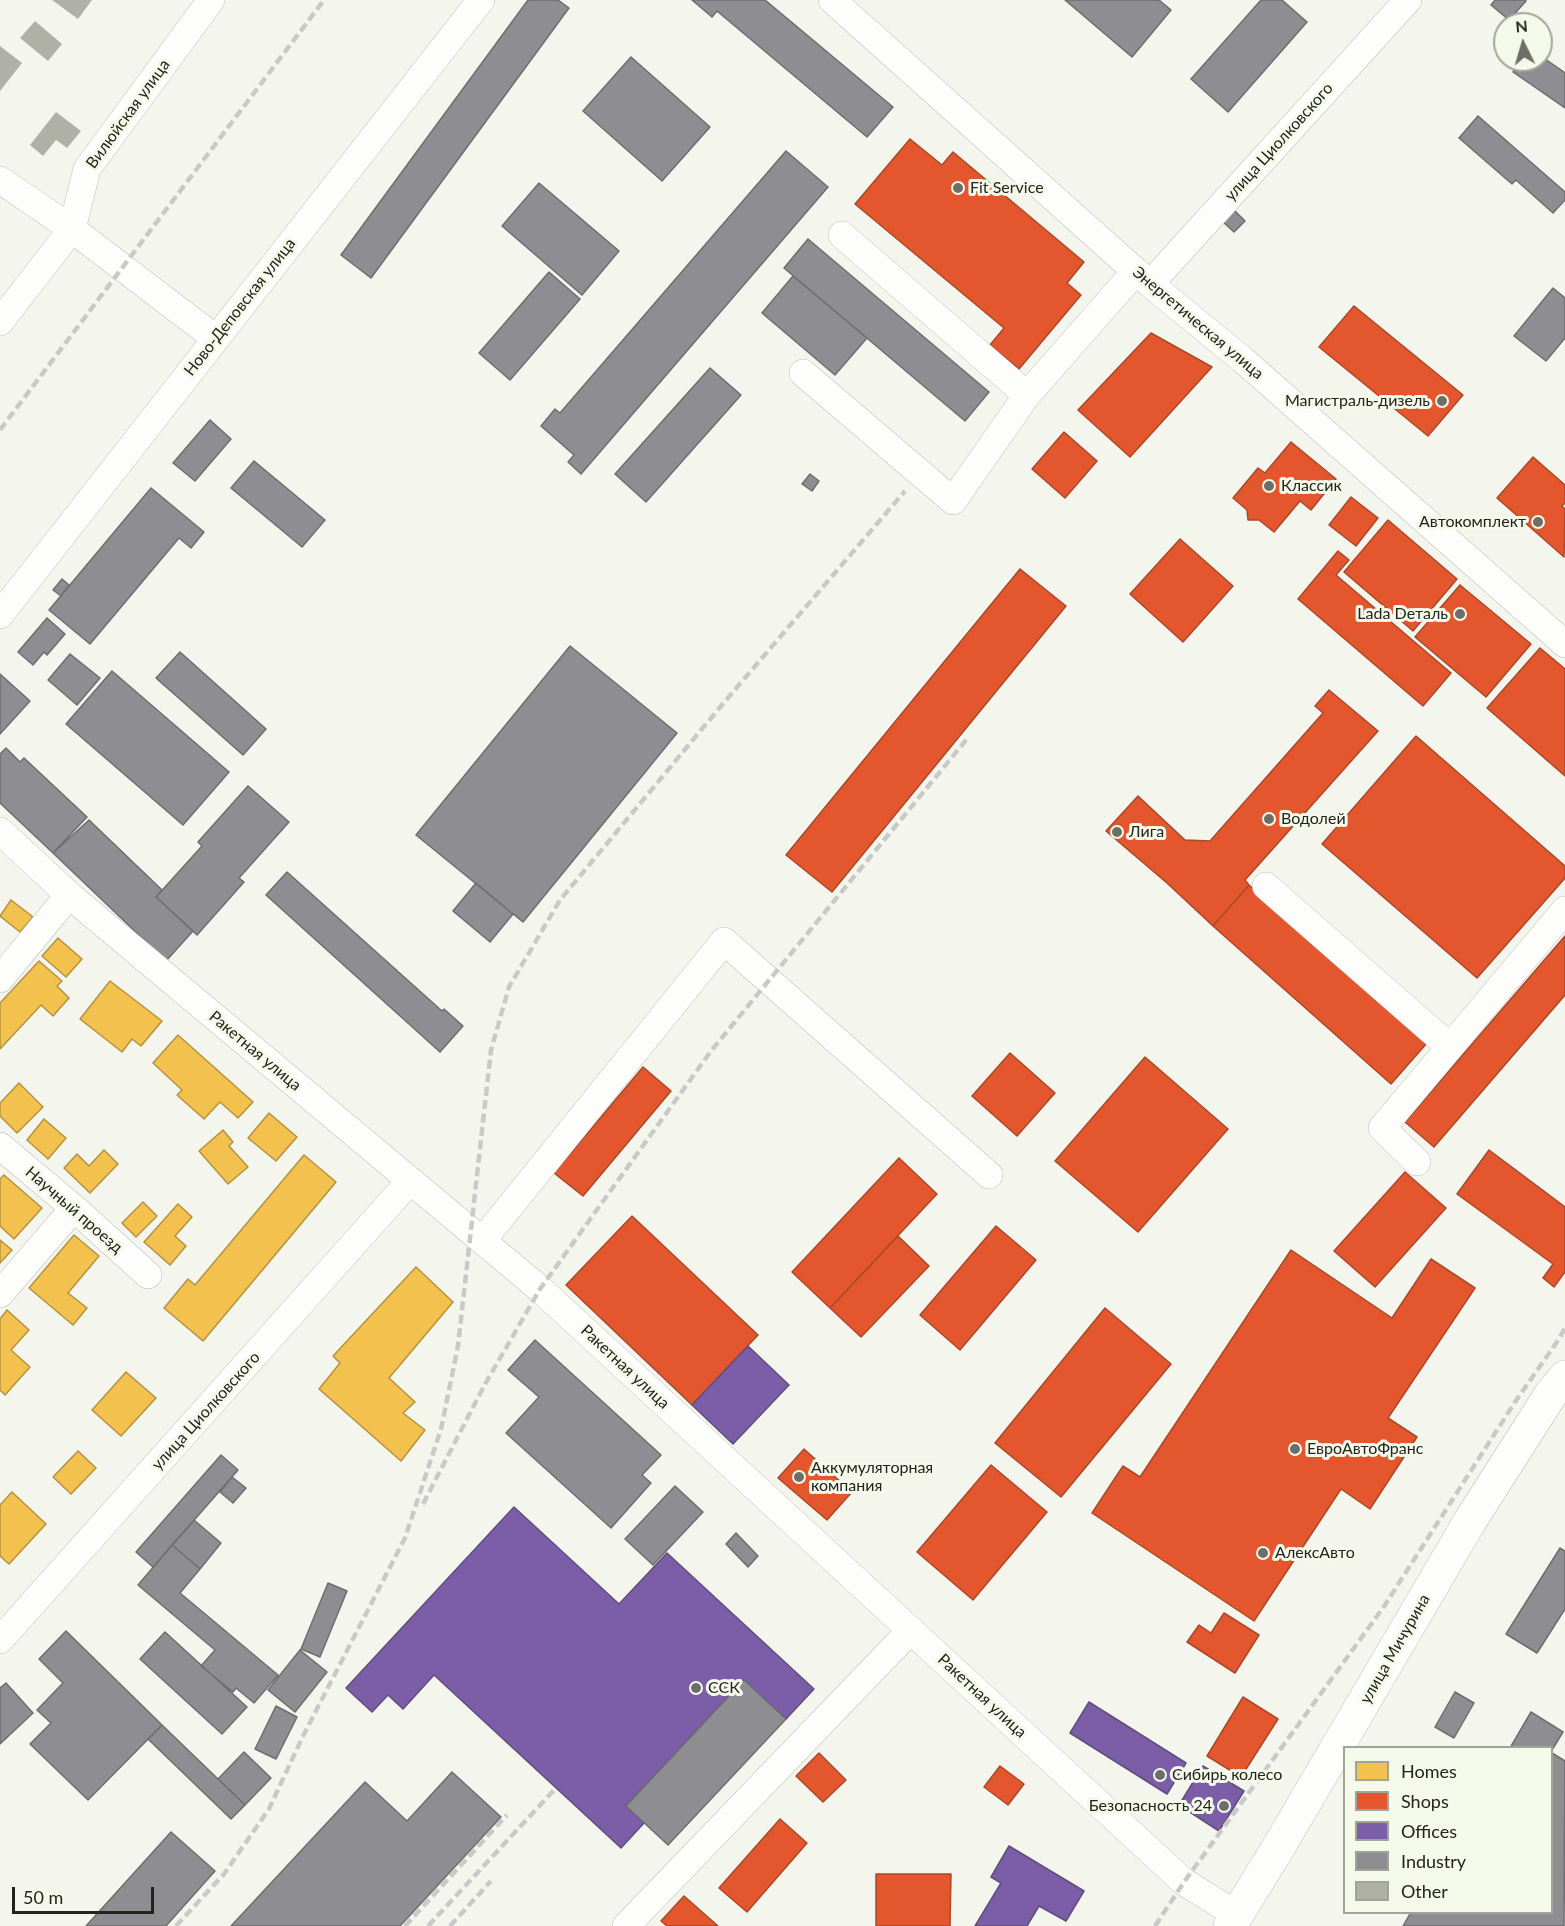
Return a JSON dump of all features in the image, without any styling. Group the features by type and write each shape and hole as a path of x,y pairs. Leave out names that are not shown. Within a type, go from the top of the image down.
{"main road":[{"name":"улица Мичурина","path":"1234,1920 1470,1521 1560,1392"}],"street":[{"name":"Вилюйская улица","path":"0,322 72,229 87,169 211,0"},
{"name":"Ново-Деповская улица","path":"0,615 481,0"},
{"name":"Энергетическая улица","path":"832,0 1143,278 1243,360 1565,644"},
{"name":"улица Циолковского","path":"803,374 952,501 1027,395 1143,278 1408,0"},
{"path":"0,180 72,229 215,338"},
{"path":"842,235 1027,395"},
{"name":"Ракетная улица","path":"0,831 69,895 540,1289 1184,1882 1234,1920"},
{"path":"1266,886 1450,1047"},
{"path":"0,979 69,895"},
{"path":"1417,1162 1382,1128 1565,910"},
{"path":"482,1240 724,941 989,1175"},
{"name":"Научный проезд","path":"0,1146 75,1208 148,1275"},
{"name":"улица Циолковского","path":"0,1640 410,1181"},
{"path":"0,1294 75,1208"},
{"path":"626,1926 911,1630"}],"building: Homes":[{"path":"11,900 33,917 20,932 0,916"},
{"path":"58,938 82,959 66,977 42,956"},
{"path":"39,961 62,981 57,986 69,998 53,1016 41,1005 0,1049 0,1003"},
{"path":"110,981 162,1021 141,1046 132,1039 122,1052 80,1019"},
{"path":"178,1035 253,1102 238,1118 220,1102 204,1119 177,1095 182,1090 153,1063"},
{"path":"19,1083 43,1107 17,1133 0,1116 0,1103"},
{"path":"269,1113 297,1137 276,1161 248,1138"},
{"path":"44,1119 66,1138 48,1159 27,1140"},
{"path":"223,1130 233,1142 229,1146 248,1167 228,1184 199,1151"},
{"path":"104,1150 118,1164 90,1193 64,1168 77,1154 89,1166"},
{"path":"304,1155 336,1182 203,1341 164,1308 188,1279 195,1285"},
{"path":"4,1175 42,1208 14,1239 0,1226 0,1179"},
{"path":"143,1202 157,1216 136,1237 122,1223"},
{"path":"178,1204 192,1217 175,1236 186,1246 170,1265 144,1242"},
{"path":"74,1235 99,1256 68,1293 87,1308 73,1325 29,1288"},
{"path":"0,1240 12,1250 0,1263"},
{"path":"416,1267 453,1302 389,1378 415,1402 403,1413 425,1430 401,1461 319,1389 340,1363 333,1356"},
{"path":"7,1310 29,1330 11,1350 30,1367 5,1395 0,1390 0,1319"},
{"path":"126,1372 156,1398 121,1436 92,1410"},
{"path":"78,1451 96,1468 71,1494 53,1477"},
{"path":"12,1492 46,1524 9,1564 0,1556 0,1505"}],"building: Shops":[{"path":"910,139 942,165 953,152 1084,262 1067,283 1081,295 1019,369 990,345 1004,328 855,204"},
{"path":"1354,306 1463,395 1428,436 1319,347"},
{"path":"1151,333 1212,367 1130,457 1078,410"},
{"path":"1064,432 1097,461 1065,498 1032,469"},
{"path":"1291,442 1336,479 1311,510 1300,501 1274,532 1259,520 1248,520 1247,510 1233,498 1258,468 1265,473"},
{"path":"1533,457 1565,485 1565,503 1562,506 1565,509 1564,557 1497,498"},
{"path":"1351,497 1378,518 1356,546 1329,525"},
{"path":"1388,520 1457,579 1413,631 1344,572"},
{"path":"1180,539 1233,586 1183,642 1130,594"},
{"path":"1338,551 1349,560 1336,575 1451,673 1423,706 1298,599"},
{"path":"1020,569 1066,606 832,892 786,855"},
{"path":"1460,585 1531,644 1486,697 1415,637"},
{"path":"1540,648 1565,669 1565,776 1487,708"},
{"path":"1329,690 1378,731 1245,880 1249,885 1213,926 1106,831 1138,796 1185,840 1210,841 1323,713 1315,706"},
{"path":"1416,736 1565,866 1565,878 1477,978 1322,844"},
{"path":"1249,885 1427,1043 1391,1084 1213,926"},
{"path":"1565,936 1565,995 1434,1147 1405,1122"},
{"path":"1010,1053 1055,1093 1017,1136 972,1096"},
{"path":"1145,1057 1228,1129 1138,1232 1055,1161"},
{"path":"643,1067 671,1091 583,1196 554,1173"},
{"path":"1489,1150 1565,1207 1565,1272 1554,1287 1543,1278 1553,1264 1457,1194"},
{"path":"899,1158 937,1194 830,1308 792,1272"},
{"path":"1405,1172 1446,1208 1375,1287 1334,1251"},
{"path":"632,1216 758,1335 692,1405 566,1285"},
{"path":"996,1226 1036,1260 960,1350 920,1315"},
{"path":"898,1236 929,1266 861,1337 830,1308"},
{"path":"1291,1250 1392,1318 1431,1259 1475,1288 1388,1418 1417,1437 1370,1509 1341,1489 1254,1621 1092,1513 1123,1466 1140,1477"},
{"path":"1105,1308 1171,1364 1061,1497 995,1443"},
{"path":"804,1449 852,1492 827,1520 778,1478"},
{"path":"991,1465 1047,1512 973,1600 917,1552"},
{"path":"1224,1613 1259,1635 1235,1673 1187,1642 1199,1625 1211,1633"},
{"path":"1243,1697 1278,1719 1241,1777 1207,1756"},
{"path":"819,1753 846,1780 823,1802 796,1776"},
{"path":"1000,1766 1024,1784 1008,1805 984,1787"},
{"path":"780,1819 807,1843 747,1912 719,1888"},
{"path":"876,1874 951,1874 950,1926 876,1926"},
{"path":"684,1896 718,1926 667,1926 661,1921"}],"building: Offices":[{"path":"748,1346 789,1385 733,1444 692,1405"},
{"path":"514,1507 619,1604 667,1553 814,1689 786,1719 744,1680 626,1806 644,1823 621,1848 434,1675 403,1709 388,1695 372,1712 346,1688"},
{"path":"1089,1702 1186,1763 1167,1794 1070,1733"},
{"path":"1203,1766 1244,1791 1219,1831 1179,1805"},
{"path":"1009,1846 1084,1891 1066,1921 1039,1906 1027,1926 975,1926 1001,1883 991,1877"}],"building: Industry":[{"path":"528,0 558,0 569,8 371,278 341,255"},
{"path":"692,0 765,0 893,107 867,137 717,11 712,17"},
{"path":"1065,0 1159,0 1171,10 1132,57"},
{"path":"1261,0 1282,0 1307,22 1228,112 1191,79"},
{"path":"1495,0 1526,1 1516,12 1499,12 1491,5"},
{"path":"631,57 710,127 662,181 583,111"},
{"path":"1553,64 1565,73 1565,108 1513,72 1553,72"},
{"path":"1478,116 1565,192 1565,200 1553,213 1516,180 1512,184 1459,138"},
{"path":"786,151 828,187 581,474 568,462 574,455 541,426 555,409 560,413"},
{"path":"539,183 619,251 582,295 502,226"},
{"path":"1233,209 1245,221 1234,232 1222,221"},
{"path":"808,239 989,392 965,421 784,268"},
{"path":"549,272 580,299 510,380 479,353"},
{"path":"793,276 867,338 835,375 762,313"},
{"path":"1553,288 1565,298 1565,338 1546,361 1514,336"},
{"path":"710,368 741,395 646,502 615,474"},
{"path":"210,420 231,439 195,481 173,463"},
{"path":"254,461 325,520 302,547 231,488"},
{"path":"810,474 819,481 812,491 802,484"},
{"path":"151,488 204,532 191,548 179,538 90,644 49,610"},
{"path":"62,579 69,585 61,596 53,590"},
{"path":"47,618 65,634 47,655 44,652 33,665 18,652"},
{"path":"570,646 677,733 523,922 416,835"},
{"path":"180,652 266,729 243,755 156,678"},
{"path":"70,654 100,678 77,705 48,680"},
{"path":"112,671 229,772 183,825 66,724"},
{"path":"0,674 30,701 0,734"},
{"path":"6,748 20,762 24,758 87,817 53,853 0,803 0,754"},
{"path":"248,786 289,822 239,878 244,882 197,935 156,897 202,846 198,842"},
{"path":"89,820 162,890 156,897 193,931 166,961 53,853"},
{"path":"287,872 442,1011 444,1009 463,1026 440,1052 266,895"},
{"path":"476,883 513,914 490,942 453,911"},
{"path":"535,1340 661,1455 642,1475 651,1483 611,1528 506,1433 539,1397 508,1370"},
{"path":"221,1455 238,1470 153,1567 136,1552"},
{"path":"232,1477 246,1488 233,1503 220,1492"},
{"path":"675,1486 703,1512 653,1565 625,1539"},
{"path":"194,1520 221,1543 200,1569 172,1545"},
{"path":"736,1533 758,1556 748,1567 726,1544"},
{"path":"172,1545 200,1569 180,1593 278,1675 254,1703 236,1688 233,1692 201,1666 215,1650 138,1585"},
{"path":"1560,1548 1565,1551 1565,1609 1537,1653 1506,1634"},
{"path":"328,1583 347,1591 320,1657 301,1649"},
{"path":"66,1631 162,1725 88,1800 30,1744 51,1723 37,1710 63,1683 39,1659"},
{"path":"165,1632 247,1707 222,1734 140,1659"},
{"path":"300,1650 327,1672 295,1712 268,1690"},
{"path":"744,1680 786,1719 668,1845 626,1806"},
{"path":"6,1683 33,1713 0,1744 0,1688"},
{"path":"1455,1692 1474,1703 1454,1738 1435,1727"},
{"path":"276,1706 297,1717 276,1759 255,1749"},
{"path":"1531,1712 1563,1732 1553,1748 1553,1746 1511,1746"},
{"path":"162,1725 245,1805 231,1819 148,1739"},
{"path":"244,1752 271,1778 245,1805 218,1779"},
{"path":"1553,1754 1565,1761 1564,1926 1403,1926 1410,1914 1553,1914"},
{"path":"452,1772 501,1817 400,1926 231,1926 365,1782 407,1821"},
{"path":"171,1832 215,1871 166,1926 86,1926"}],"building: Other":[{"path":"52,0 92,0 78,19"},
{"path":"35,21 62,44 48,61 20,38"},
{"path":"0,46 22,63 0,91"},
{"path":"56,112 81,131 67,148 56,140 43,156 30,145"}],"railway":[{"path":"0,430 324,0"},
{"path":"176,1926 224,1874 269,1809 303,1736 405,1538 441,1429 458,1346 491,1050 509,987 560,900 721,706 905,491"},
{"path":"423,1504 484,1386 540,1289 711,1051 967,739"},
{"path":"1155,1926 1184,1882 1383,1608 1565,1328"},
{"path":"428,1926 556,1788"},
{"path":"405,1926 507,1815"},
{"path":"450,1926 491,1881"}],"place":[{"name":"Fit Service","path":"958,188"},
{"name":"Магистраль-дизель","path":"1442,401"},
{"name":"Классик","path":"1269,486"},
{"name":"Автокомплект","path":"1538,522"},
{"name":"Lada Dеталь","path":"1460,614"},
{"name":"Водолей","path":"1269,819"},
{"name":"Лига","path":"1117,832"},
{"name":"ЕвроАвтоФранс","path":"1295,1449"},
{"name":"Аккумуляторная компания","path":"799,1477"},
{"name":"АлексАвто","path":"1263,1553"},
{"name":"ССК","path":"696,1688"},
{"name":"Сибирь колесо","path":"1160,1775"},
{"name":"Безопасность 24","path":"1224,1806"}]}
